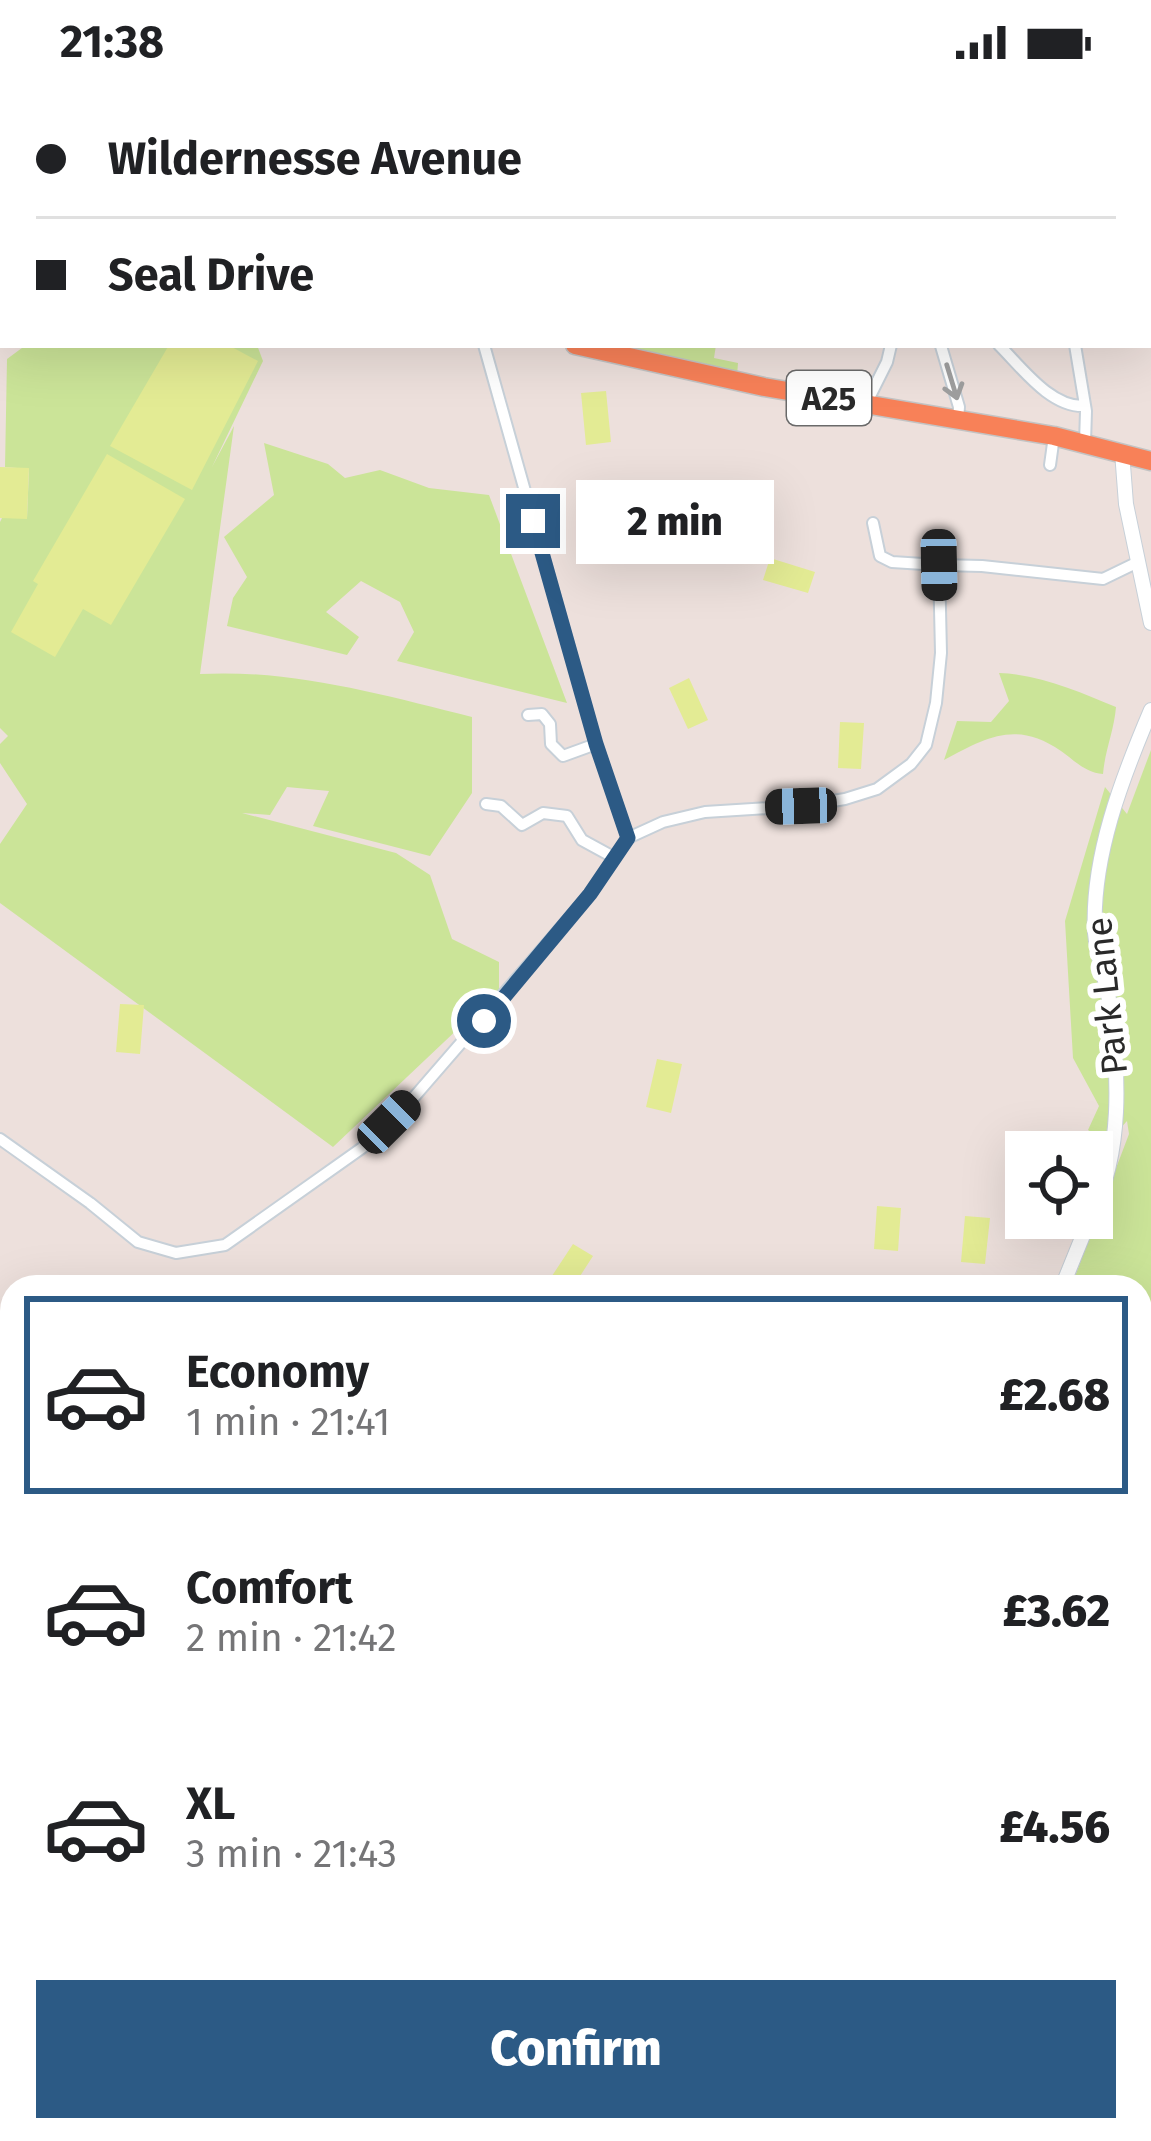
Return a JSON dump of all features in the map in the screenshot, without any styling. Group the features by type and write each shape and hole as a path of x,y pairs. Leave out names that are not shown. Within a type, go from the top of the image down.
{"highway":[{"name":"A25","path":"588,348 866,404 898,417 958,419 1054,436 1151,461"}],"street":[{"path":"485,348 596,744 628,838"},
{"path":"866,404 890,348"},
{"path":"942,348 958,419"},
{"path":"1002,348 1057,399 1085,406"},
{"path":"1075,348 1085,406 1085,443"},
{"path":"1050,465 1054,436"},
{"path":"1122,452 1124,496 1151,623"},
{"path":"873,523 880,556 892,562 1103,579 1136,562"},
{"path":"0,1139 138,1242 176,1253 225,1245 362,1148 415,1096 484,1021 628,838 663,822 705,812 844,799 877,789 911,764 926,745 936,703 939,565"},
{"name":"Park Lane","path":"1113,1143 1117,1105 1110,1002 1095,938 1095,898 1125,776 1151,710"},
{"path":"528,715 542,714 550,724 551,744 562,756 596,744"},
{"path":"486,804 501,806 522,825 543,813 567,816 582,840 615,858"},
{"name":"Park Lane","path":"1067,1275 1082,1239"}],"green space":[{"path":"22,348 258,348 263,361 212,467 234,426 200,674 303,680 472,717 472,793 430,856 313,826 329,791 287,787 270,815 242,813 396,853 430,875 452,939 499,962 499,990 333,1147 0,903 0,844 27,804 0,763 0,744 8,736 0,728 0,522 2,518 27,518 29,469 5,467 7,359"},
{"path":"167,348 234,348 258,361 192,490 110,446"},
{"path":"602,348 716,348 714,358 738,363 737,376"},
{"path":"606,391 611,442 586,445 581,393"},
{"path":"264,443 328,464 345,478 380,470 429,488 489,495 567,703 397,661 414,632 400,602 361,581 326,612 359,637 347,655 227,626 233,598 247,577 224,537 274,495"},
{"path":"107,454 185,499 111,625 83,609 55,657 11,632 38,584 33,581"},
{"path":"0,467 29,468 27,519 0,518"},
{"path":"770,558 815,572 808,593 763,580"},
{"path":"999,673 1044,680 1116,707 1103,774 1086,769 1045,742 1016,734 988,739 944,760 957,721 991,722 1009,701"},
{"path":"689,678 708,720 688,729 669,688"},
{"path":"840,722 864,723 861,769 838,768"},
{"path":"1151,750 1151,1275 1076,1275 1089,1239 1113,1239 1113,1176 1129,1134 1127,1121 1113,1136 1113,1131 1088,1130 1099,1106 1073,1058 1065,921 1105,787 1127,814"},
{"path":"120,1004 144,1005 140,1054 116,1052"},
{"path":"657,1059 682,1064 671,1113 646,1107"},
{"path":"877,1206 901,1208 898,1251 874,1249"},
{"path":"965,1216 990,1218 985,1264 961,1262"},
{"path":"573,1244 593,1256 581,1275 553,1275"}],"route":[{"path":"484,1021 590,894 628,838 596,744 533,521"}]}
